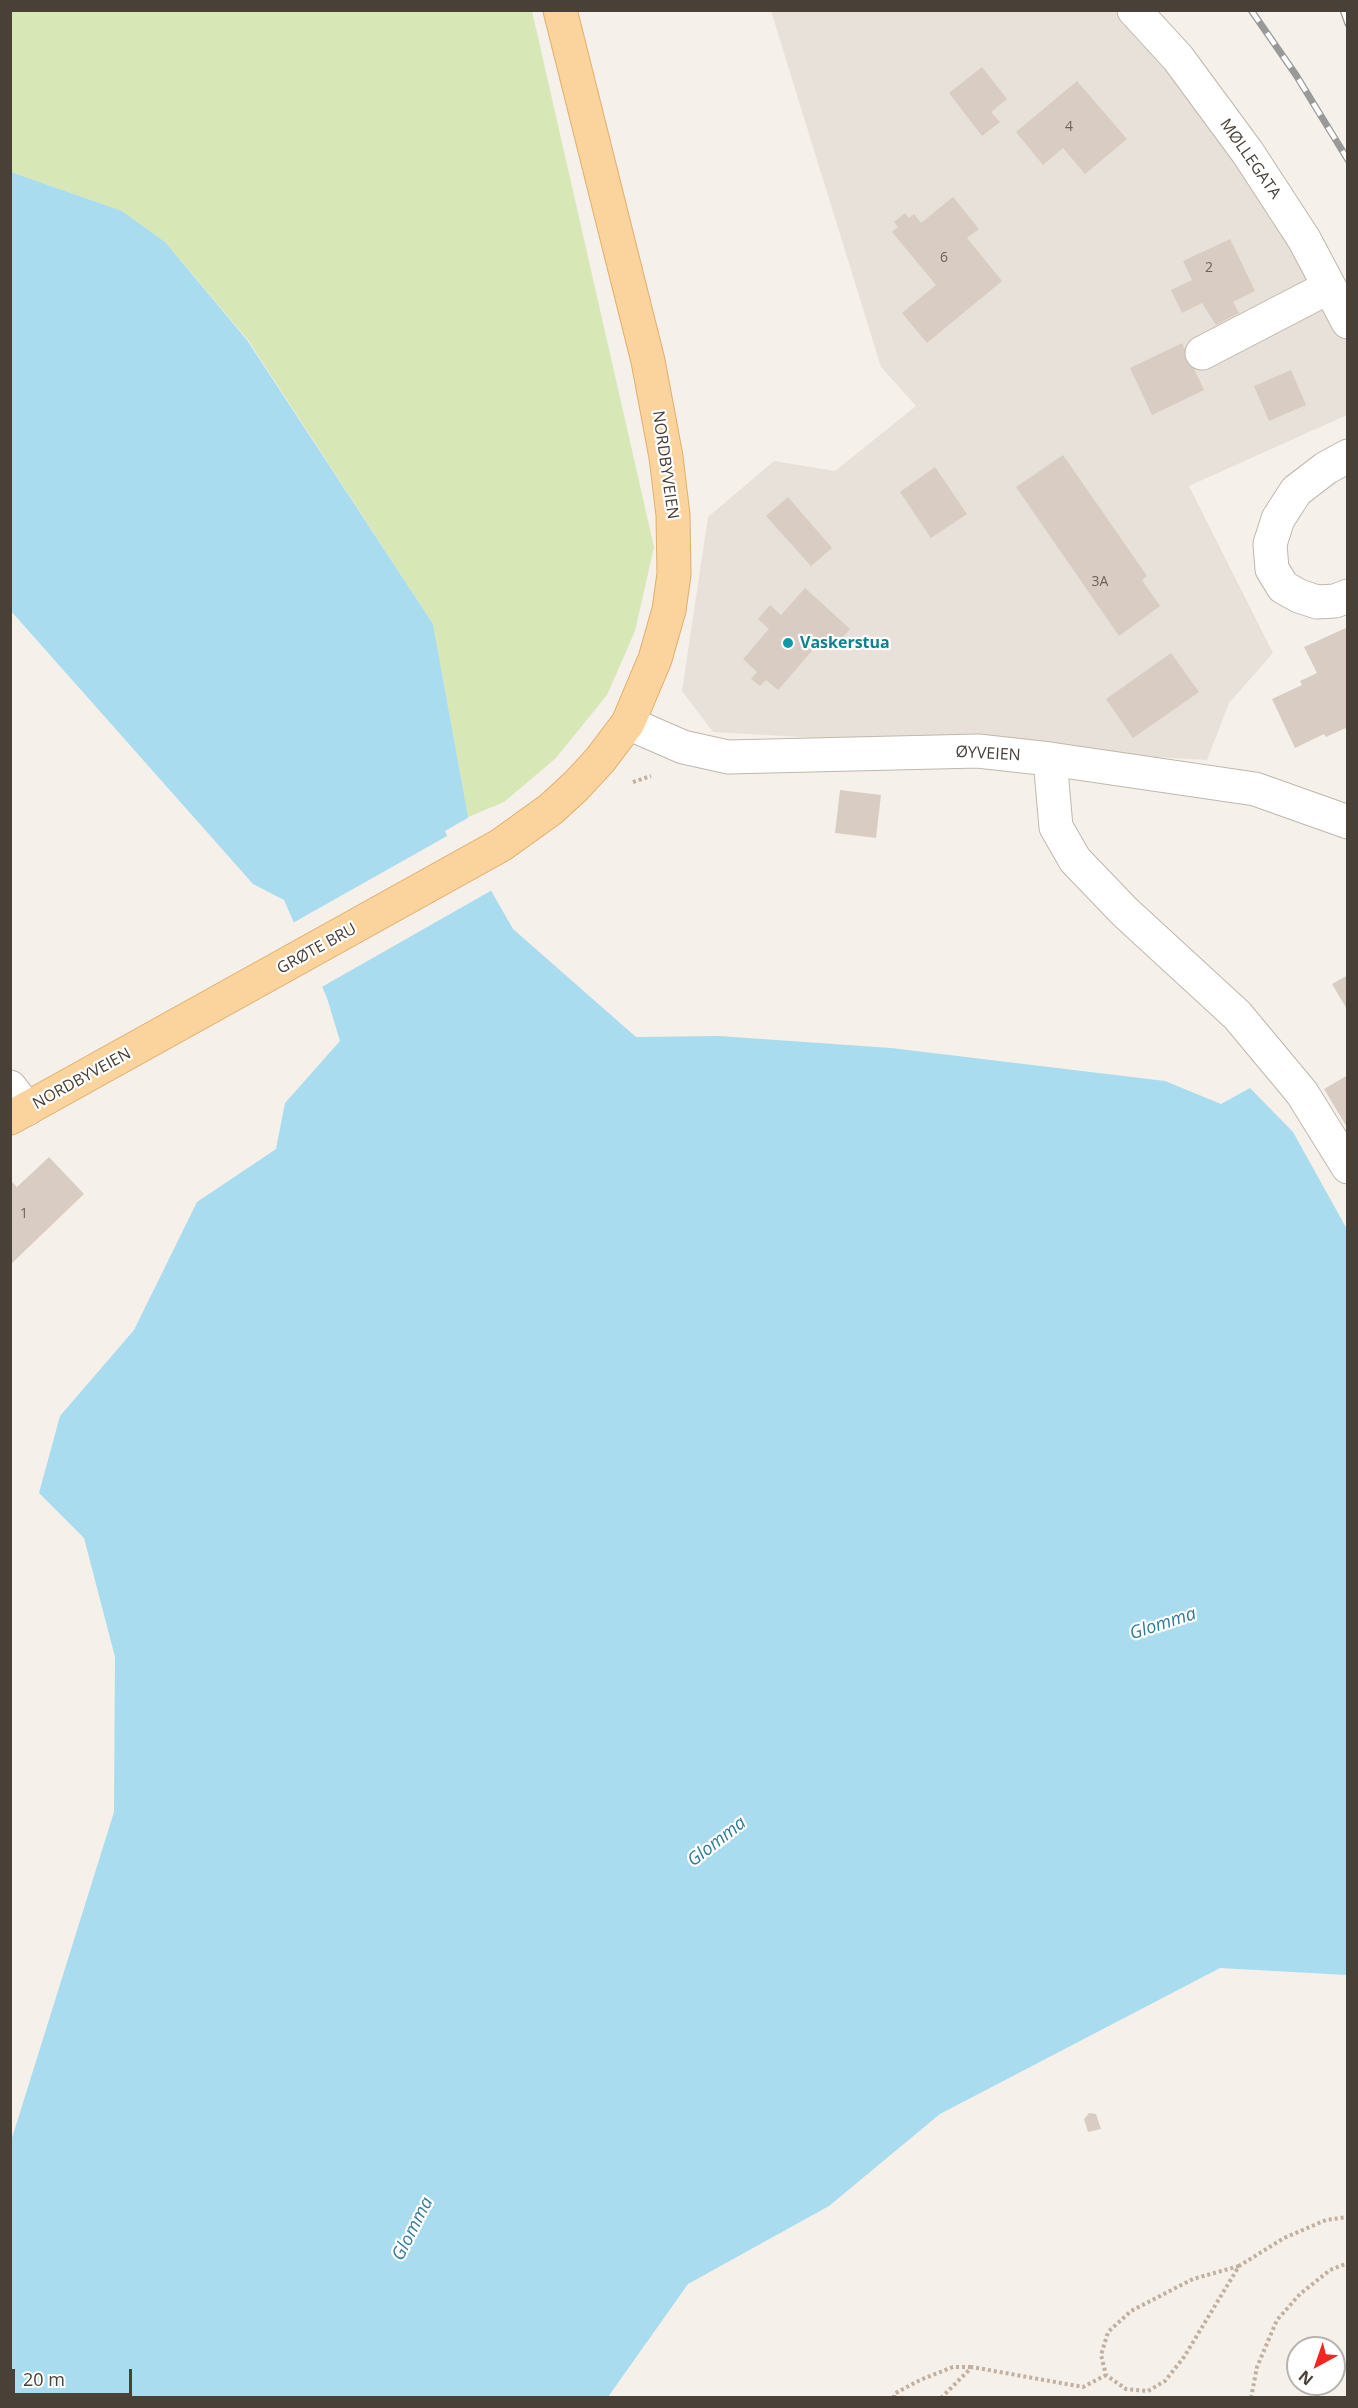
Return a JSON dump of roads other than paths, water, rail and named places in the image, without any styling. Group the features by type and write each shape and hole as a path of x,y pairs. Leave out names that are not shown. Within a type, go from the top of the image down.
{"main road":[{"name":"NORDBYVEIEN","path":"481,857 524,830 551,809 600,760 628,723 655,659 669,610 674,574 673,515 666,457 648,361 560,10"},
{"name":"GRØTE BRU","path":"153,1039 481,857"},
{"name":"NORDBYVEIEN","path":"16,1105 153,1039"}],"street":[{"name":"MØLLEGATA","path":"1134,10 1178,58 1248,153 1304,239 1347,322"},
{"path":"1202,353 1329,287"},
{"path":"1347,456 1326,468 1296,491 1278,519 1270,544 1272,569 1283,587 1317,602 1335,601 1347,596"},
{"name":"ØYVEIEN","path":"628,723 683,747 728,757 978,751 1050,759 1255,789 1347,822"},
{"path":"1050,759 1056,827 1076,860 1125,912 1237,1016 1302,1093 1347,1167"}],"water":[{"name":"Glomma","path":"11,172 122,211 165,242 247,340 433,624 477,866 513,929 636,1037 719,1036 891,1048 1165,1081 1221,1104 1250,1088 1293,1132 1348,1231 1347,1975 1220,1968 940,2114 829,2206 688,2284 608,2397 11,2398 11,2141 114,1812 115,1657 84,1538 39,1493 60,1416 134,1330 197,1202 276,1149 285,1103 340,1041 327,998 284,900 253,884 11,611"}],"railway":[{"path":"1251,10 1296,75 1348,160"},
{"path":"1343,10 1348,24"}],"place":[{"name":"Vaskerstua","path":"788,643"}]}
